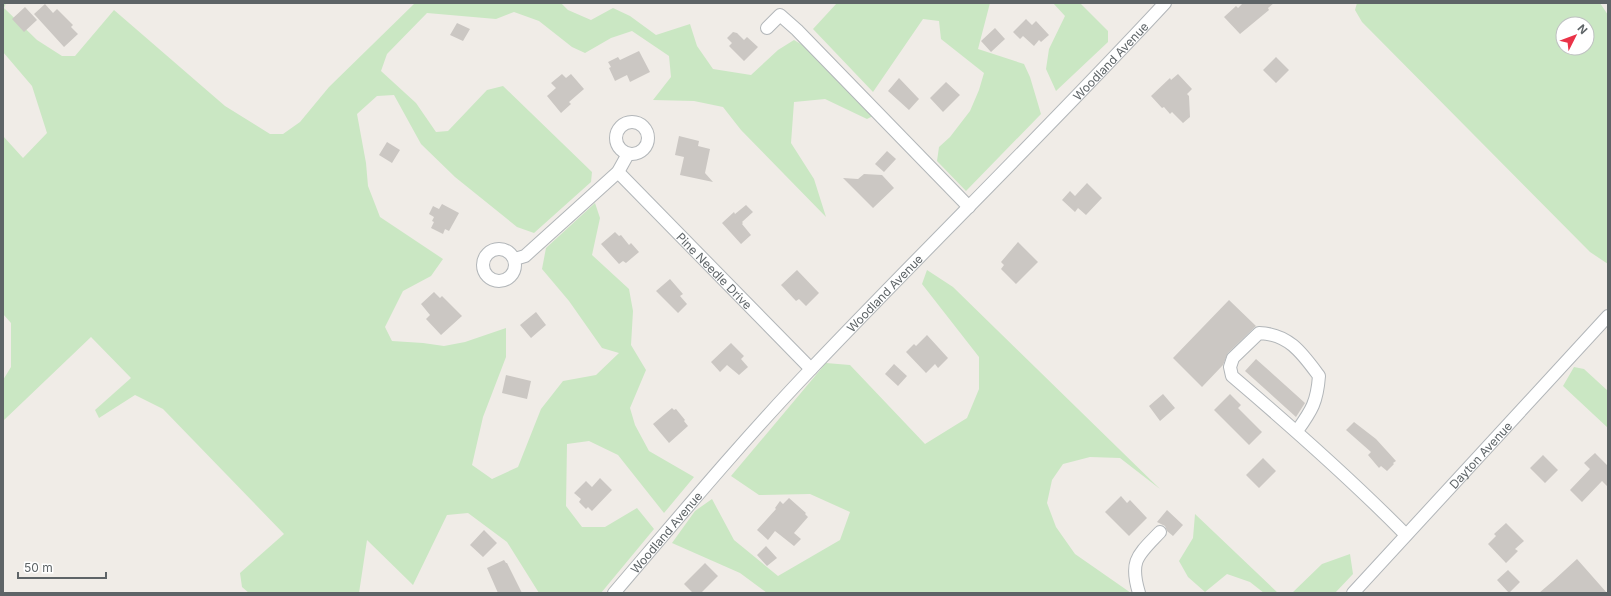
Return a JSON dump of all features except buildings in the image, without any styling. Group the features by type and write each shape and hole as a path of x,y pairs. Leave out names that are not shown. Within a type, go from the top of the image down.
{"street":[{"name":"Woodland Avenue","path":"614,593 760,424 811,369 1165,3"},
{"path":"768,28 780,15 797,30 969,207"},
{"path":"515,259 525,256 618,172 628,154"},
{"name":"Pine Needle Drive","path":"618,172 811,369"},
{"name":"Dayton Avenue","path":"1353,593 1608,316"},
{"path":"1297,430 1310,412 1317,392 1319,376 1297,348 1282,338 1259,333 1233,358 1230,367 1232,376 1297,430 1376,504 1406,535"},
{"path":"1139,593 1135,579 1135,564 1139,554 1160,532"}],"green space":[{"path":"3,3 6,3 4,8 37,40 62,56 75,56 114,10 225,106 270,134 283,134 300,122 329,87 415,3 561,3 568,10 591,20 613,8 630,16 656,35 690,24 697,46 713,69 751,75 778,50 794,40 811,50 873,116 867,119 825,99 794,102 791,143 814,179 826,217 741,130 723,107 694,101 653,100 671,77 669,56 632,31 611,38 585,53 572,47 539,21 514,12 496,19 427,13 387,54 381,71 416,103 436,132 448,131 487,90 503,86 592,172 591,182 534,233 517,227 455,177 421,144 394,95 377,96 357,114 366,163 368,186 380,217 443,259 431,276 403,291 385,327 392,341 444,346 465,342 506,328 506,357 483,417 472,465 492,479 518,467 541,409 563,381 596,375 619,353 602,348 569,301 542,269 546,248 595,203 600,218 592,255 629,289 633,311 631,345 646,370 630,408 635,425 649,451 694,477 664,513 618,455 589,441 567,444 566,506 582,527 605,527 637,508 654,529 601,593 539,593 507,542 468,513 447,515 413,585 367,540 359,593 249,593 242,587 240,573 284,534 163,409 135,395 99,418 95,410 131,378 91,337 3,421 3,380 11,367 11,323 3,314 3,136 23,158 47,133 32,86 3,52"},
{"path":"837,3 990,3 978,49 1024,64 1030,77 1041,114 966,191 937,161 939,147 950,137 970,111 984,73 941,39 939,21 923,19 873,92 813,29"},
{"path":"1053,3 1080,3 1108,31 1108,42 1056,91 1046,69 1049,49 1065,16"},
{"path":"1357,3 1600,3 1608,15 1608,264 1590,252 1362,22 1355,10"},
{"path":"927,270 953,287 1160,489 1120,458 1090,457 1063,464 1052,480 1047,503 1056,527 1075,554 1131,593 767,593 740,573 672,543 695,511 712,499 734,540 778,576 840,540 850,512 810,494 759,495 731,476 826,363 850,365 925,444 967,418 979,389 979,357 922,284"},
{"path":"1574,367 1584,369 1608,391 1608,428 1563,386"},
{"path":"1195,514 1278,593 1264,593 1250,582 1227,574 1205,592 1188,577 1179,561 1193,538"},
{"path":"1350,554 1353,574 1335,593 1292,593 1322,564"}]}
